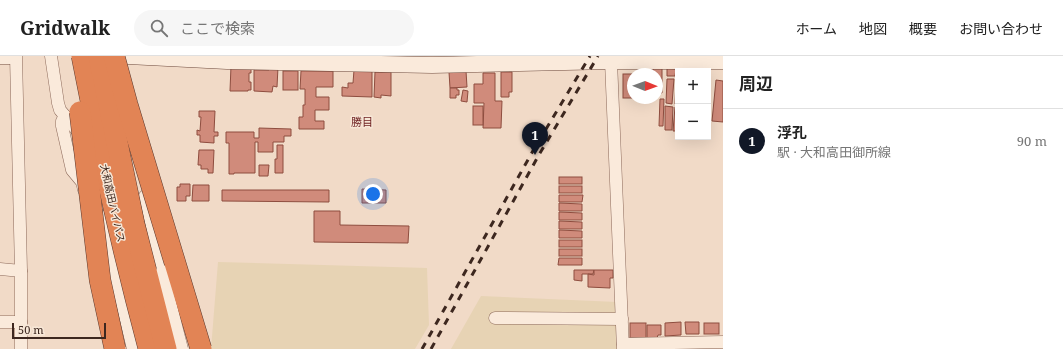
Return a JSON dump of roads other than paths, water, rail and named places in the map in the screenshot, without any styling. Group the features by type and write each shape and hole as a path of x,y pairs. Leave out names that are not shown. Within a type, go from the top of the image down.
{"highway":[{"name":"大和高田バイパス","path":"81,56 118,226 157,348"},
{"path":"81,56 80,107 90,197 100,280 115,349"},
{"name":"大和高田バイパス","path":"99,56 134,224 157,348"},
{"path":"114,56 127,104 201,349"}],"main road":[{"path":"0,56 12,56"},
{"path":"81,56 108,56"},
{"path":"126,56 227,59 723,61"}],"street":[{"path":"16,56 21,271 21,349"},
{"path":"51,56 60,110 79,133 84,143 133,349"},
{"path":"126,56 136,152 162,271 182,349"},
{"path":"611,60 623,346 723,342"},
{"path":"130,83 192,326 190,334 157,348 140,349"},
{"path":"67,119 62,121 62,126 72,170 82,182 115,319"},
{"path":"67,119 99,133 103,136 106,142 139,284 157,348"},
{"path":"0,270 21,271"},
{"path":"495,318 622,319"},
{"path":"0,322 21,322"}],"railway":[{"path":"422,349 534,149 590,56"},
{"path":"431,349 540,153 598,56"}],"place":[{"name":"浮孔","path":"535,155"}],"district":[{"name":"勝目","path":"362,121"}]}
